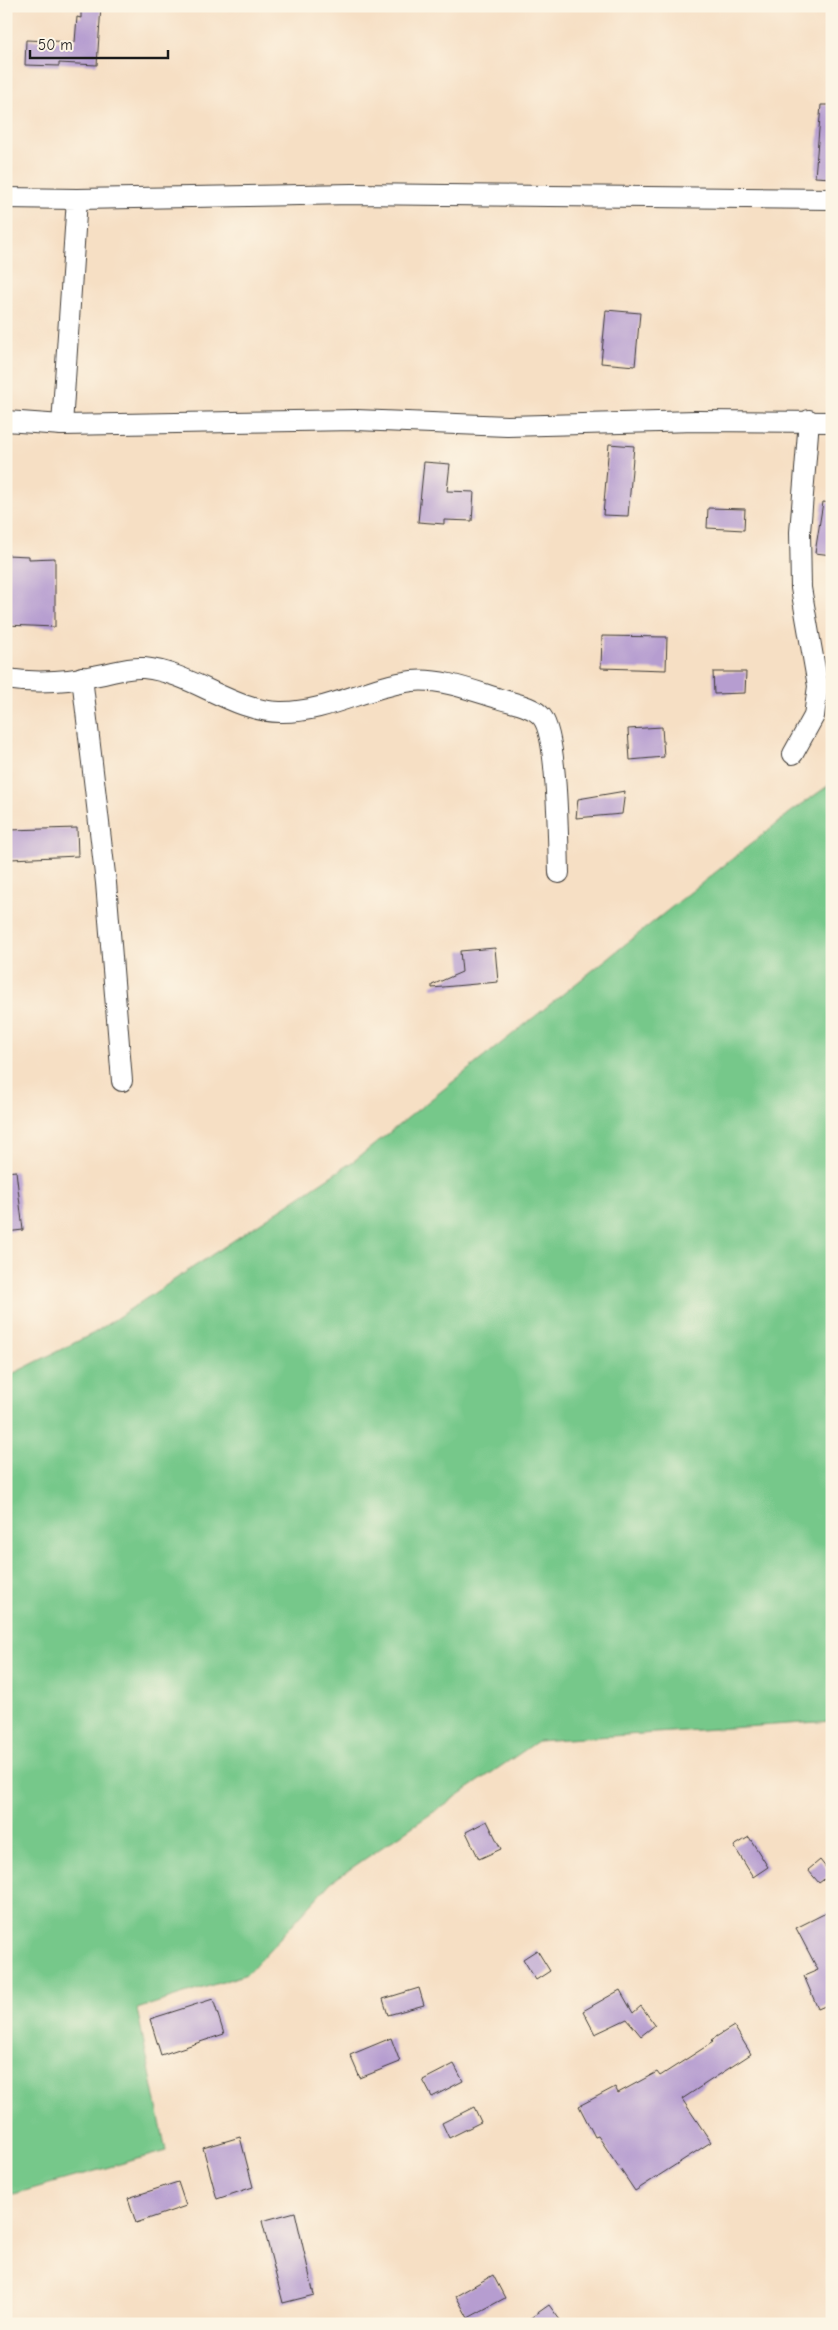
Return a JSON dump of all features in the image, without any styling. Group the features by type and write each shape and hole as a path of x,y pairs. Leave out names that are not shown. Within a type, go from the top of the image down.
{"street":[{"path":"6,198 76,199 352,194 832,199"},
{"path":"62,426 76,199"},
{"path":"6,421 62,426 356,420 507,426 809,420 832,422"},
{"path":"793,754 814,716 818,686 801,588 800,532 809,420"},
{"path":"6,679 58,682 126,668 146,668 182,677 249,707 280,712 314,707 389,685 414,681 442,683 534,710 545,722 554,763 559,874"},
{"path":"82,677 106,883 122,1081"}],"green space":[{"path":"832,783 832,1721 538,1741 331,1882 247,1974 137,2009 166,2151 14,2194 6,2192 6,1377 94,1333 355,1160 791,812"}],"building":[{"path":"81,6 101,6 97,65 59,63 59,66 25,65 26,40 75,42 77,17 81,18"},
{"path":"821,105 832,105 832,178 815,177"},
{"path":"606,310 640,313 635,366 601,363"},
{"path":"609,444 634,446 628,516 603,515"},
{"path":"424,462 450,464 447,491 474,492 472,521 444,520 444,524 418,522"},
{"path":"823,502 832,503 832,555 815,553"},
{"path":"708,508 745,509 744,530 707,528"},
{"path":"7,555 29,556 29,559 55,558 55,627 6,625"},
{"path":"602,636 667,637 666,670 601,668"},
{"path":"713,672 746,672 745,693 714,694"},
{"path":"662,727 664,757 630,760 628,729"},
{"path":"625,791 622,814 576,818 578,799"},
{"path":"77,828 78,856 11,859 10,830"},
{"path":"495,948 498,982 432,988 432,985 462,972 460,951"},
{"path":"16,1171 23,1230 6,1232 6,1172"},
{"path":"487,1821 501,1849 479,1859 466,1832"},
{"path":"749,1837 768,1867 753,1877 734,1846"},
{"path":"820,1860 831,1874 819,1883 808,1870"},
{"path":"832,1910 832,2003 818,2009 804,1976 818,1970 796,1928"},
{"path":"537,1950 550,1971 536,1980 523,1959"},
{"path":"419,1988 424,2005 388,2015 383,1999"},
{"path":"620,1990 633,2013 641,2006 655,2025 641,2036 627,2019 595,2034 583,2011"},
{"path":"213,1999 224,2034 161,2055 150,2019"},
{"path":"734,2026 751,2054 682,2099 711,2142 635,2191 598,2136 595,2137 579,2106 615,2087 618,2093 657,2072 660,2076 713,2042 711,2040"},
{"path":"391,2038 400,2062 360,2078 350,2055"},
{"path":"454,2064 463,2081 432,2097 423,2080"},
{"path":"474,2107 481,2122 449,2138 442,2123"},
{"path":"240,2137 253,2187 217,2199 203,2148"},
{"path":"178,2182 186,2206 136,2223 128,2198"},
{"path":"295,2212 314,2295 283,2303 262,2221"},
{"path":"493,2275 505,2298 468,2318 456,2296"},
{"path":"549,2305 563,2324 522,2324"}]}
